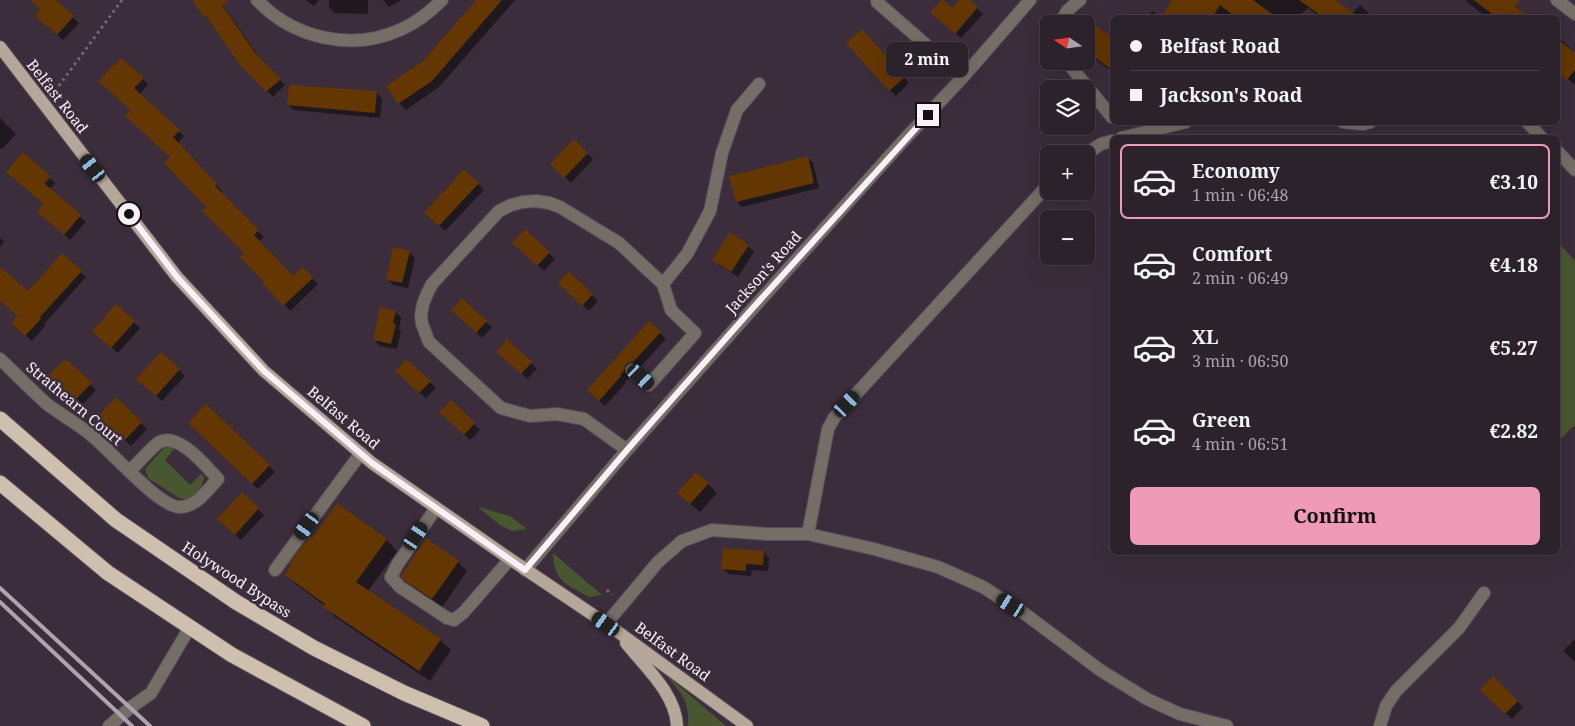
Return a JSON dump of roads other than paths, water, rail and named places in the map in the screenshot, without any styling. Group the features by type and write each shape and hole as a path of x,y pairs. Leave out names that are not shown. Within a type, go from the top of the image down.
{"highway":[{"name":"Holywood Bypass","path":"0,419 116,520 236,602 314,648 387,685 482,726"},
{"path":"0,483 108,573 232,655 362,726"}],"main road":[{"name":"Belfast Road","path":"0,47 177,277 264,371 372,463 525,570 610,626 747,726"},
{"path":"610,626 670,698 677,718 677,726"}],"street":[{"path":"257,0 279,19 295,28 331,39 350,40 367,39 401,30 417,21 442,0"},
{"path":"1065,15 1080,0"},
{"path":"1557,0 1575,14"},
{"name":"Jackson's Road","path":"525,570 627,450 865,182 963,77 1026,1"},
{"path":"877,2 963,77"},
{"path":"1073,70 1110,115"},
{"path":"663,284 687,254 710,211 722,153 737,110 759,84"},
{"path":"1129,135 1173,125"},
{"path":"1530,125 1539,135"},
{"path":"1095,148 1110,142"},
{"path":"1560,154 1573,165"},
{"path":"808,534 828,429 834,418 1040,194"},
{"path":"627,450 584,419 557,414 530,416 501,408 429,342 422,324 422,304 432,284 499,211 523,202 549,203 619,242 663,284 670,310 694,333 649,385 632,370"},
{"name":"Strathearn Court","path":"0,359 47,404 92,435 130,471 163,501 170,505 178,507 192,504 199,500 218,478 188,450 172,440 165,440 159,443 130,471"},
{"path":"275,570 361,453"},
{"path":"436,508 397,565 391,578 400,587 447,618 454,620 464,612 510,559"},
{"path":"610,626 658,562 682,541 712,530 766,534 808,534 874,549 938,567 983,587 1025,614 1100,670 1147,699 1180,714 1227,726"},
{"path":"1380,726 1386,706 1396,691 1459,628 1484,593"},
{"path":"109,726 151,693 190,627"}],"railway":[{"path":"0,588 150,726"},
{"path":"0,602 132,726"}]}
